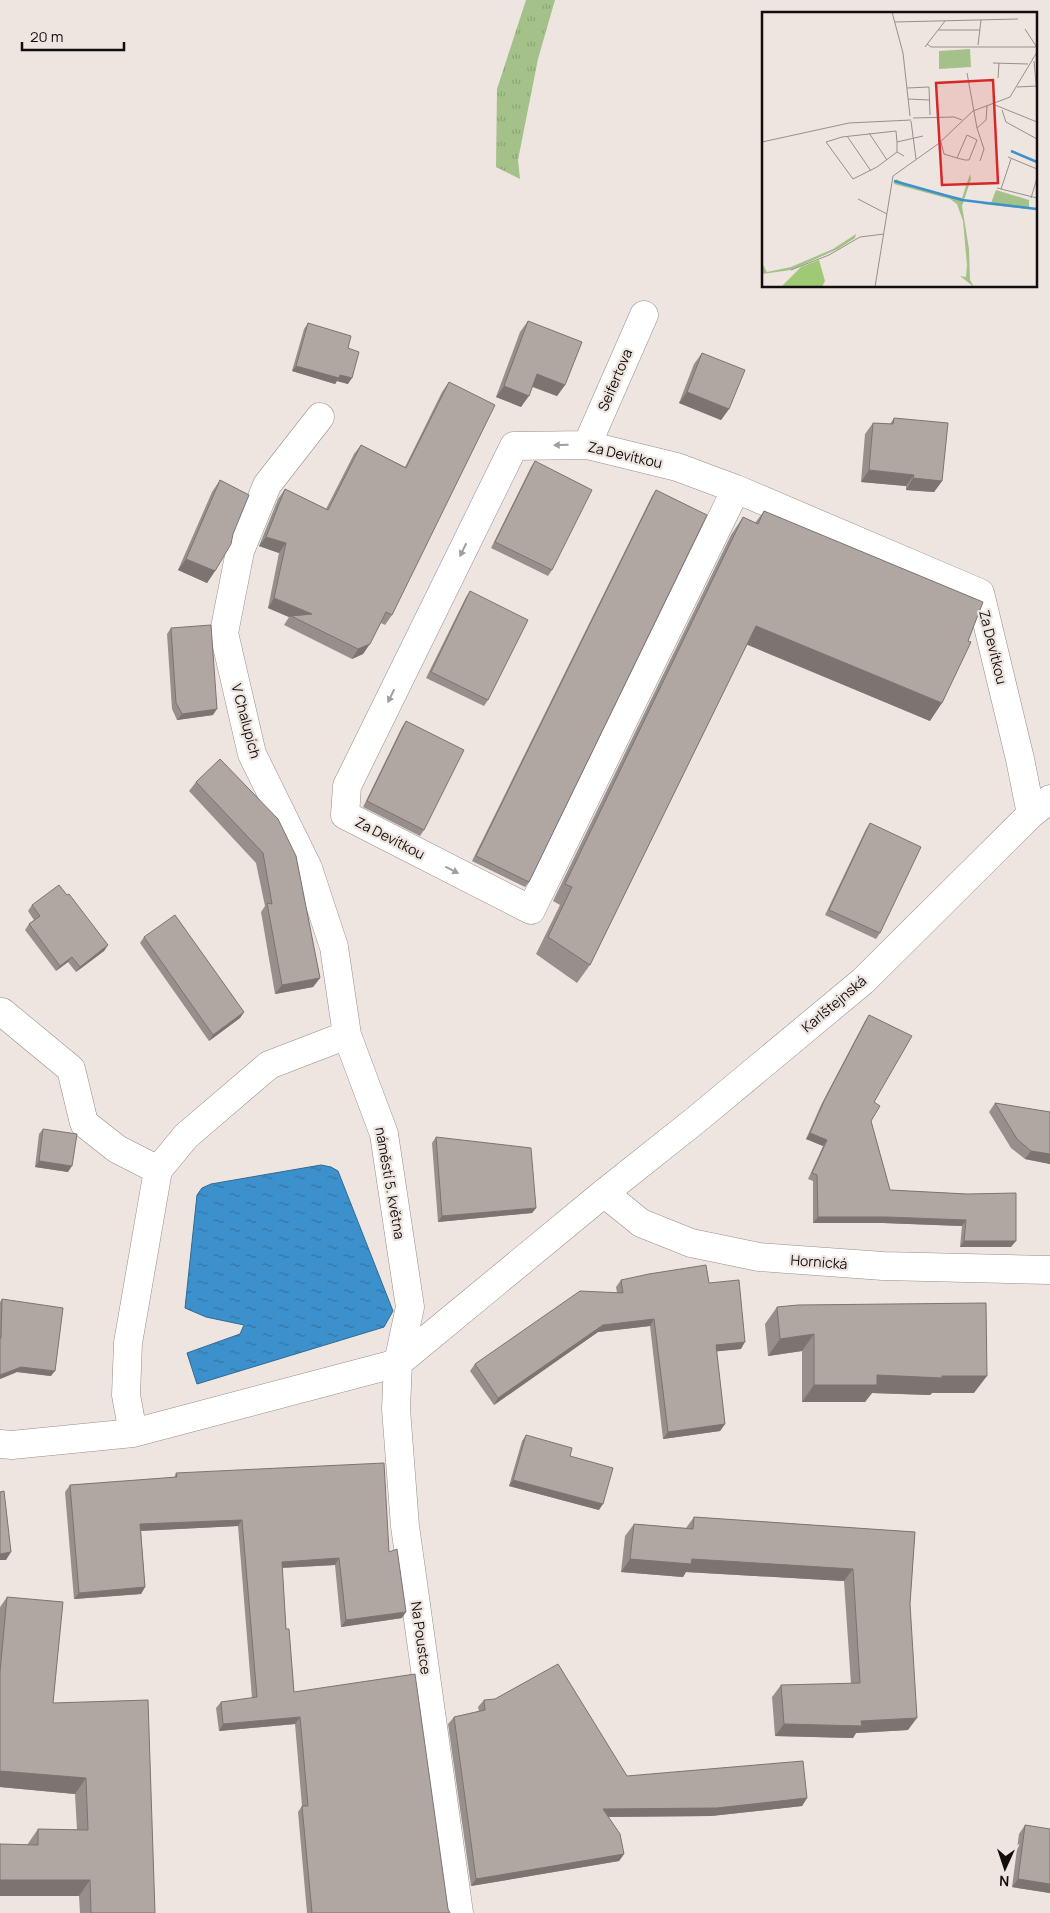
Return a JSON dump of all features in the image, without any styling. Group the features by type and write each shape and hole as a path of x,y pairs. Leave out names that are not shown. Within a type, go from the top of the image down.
{"street":[{"name":"Seifertova","path":"587,445 644,315"},
{"name":"V Chalupích","path":"320,417 268,485 240,551 224,633 252,754 308,868 334,947 347,1035"},
{"name":"Za Devítkou","path":"736,489 530,910 345,815 347,786 514,446 587,445 677,467 736,489 980,593 1041,806"},
{"name":"Karlštejnská","path":"604,1193 697,1119 863,981 1041,806"},
{"path":"2,1012 71,1069 84,1123 117,1149 158,1170"},
{"path":"133,1433 126,1395 128,1343 158,1170 186,1136 270,1065 347,1035"},
{"name":"náměstí 5. května","path":"347,1035 384,1134 398,1218 410,1307 398,1363"},
{"path":"0,1444 12,1445 133,1433 398,1363 604,1193"},
{"name":"Hornická","path":"604,1193 641,1223 691,1243 760,1257 883,1266 1050,1270"},
{"name":"Na Poustce","path":"398,1363 396,1409 405,1526 459,1913"}],"green space":[{"path":"526,0 555,0 538,59 518,160 520,179 496,167 497,89"}],"water":[{"path":"321,1165 338,1171 393,1311 384,1327 197,1384 187,1353 240,1334 244,1325 206,1317 185,1308 197,1195 202,1188 211,1184"}],"building":[{"path":"528,321 582,342 565,385 537,374 529,396 504,386"},
{"path":"308,323 351,336 348,348 359,352 352,378 340,375 339,378 296,366"},
{"path":"702,353 745,370 729,409 687,392"},
{"path":"449,382 495,405 392,615 386,612 370,644 358,649 291,616 312,614 274,598 286,543 266,537 285,489 328,510 361,445 406,468"},
{"path":"894,418 948,423 942,481 913,478 914,475 869,470 873,423 893,424"},
{"path":"535,461 592,490 552,570 495,542"},
{"path":"220,480 249,495 233,534 231,544 215,571 186,559"},
{"path":"656,490 707,515 529,882 476,856"},
{"path":"764,511 983,602 968,641 971,642 942,703 756,626 590,965 548,937 572,887 565,884 743,517 758,524"},
{"path":"470,591 528,620 488,700 431,672"},
{"path":"211,625 217,709 182,714 176,703 171,628"},
{"path":"406,721 464,750 424,830 367,801"},
{"path":"220,759 278,819 296,856 320,978 282,985 267,903 272,904 263,853 196,782"},
{"path":"870,823 921,847 880,933 829,910"},
{"path":"59,885 67,895 69,894 108,945 80,967 72,957 60,966 29,924 40,916 32,905"},
{"path":"175,915 244,1012 213,1035 144,937"},
{"path":"869,1015 912,1036 874,1102 880,1106 871,1121 890,1190 967,1194 1016,1193 1016,1241 964,1241 966,1220 818,1217 817,1175 812,1173 827,1140 810,1133 825,1099"},
{"path":"995,1103 1050,1112 1050,1154 1031,1151 1017,1139"},
{"path":"43,1129 77,1134 72,1166 39,1161"},
{"path":"436,1137 531,1148 536,1208 442,1216"},
{"path":"706,1265 709,1283 739,1280 745,1342 716,1345 725,1424 668,1432 654,1319 603,1325 498,1398 475,1364 580,1291 623,1293 621,1280"},
{"path":"2,1299 63,1308 55,1371 21,1367 0,1375"},
{"path":"986,1303 987,1376 942,1376 942,1378 877,1375 877,1385 814,1385 814,1334 780,1339 777,1307 798,1305"},
{"path":"526,1435 572,1448 570,1456 613,1468 603,1504 513,1480"},
{"path":"384,1463 389,1552 397,1549 406,1612 346,1620 339,1558 282,1562 286,1629 289,1629 294,1692 415,1674 450,1913 312,1913 302,1806 308,1806 300,1717 223,1724 221,1702 257,1697 242,1520 140,1524 145,1587 79,1593 70,1485 177,1477 176,1473"},
{"path":"4,1491 11,1552 0,1554 0,1492"},
{"path":"694,1517 915,1532 910,1604 917,1718 861,1721 862,1726 784,1724 781,1685 860,1683 853,1569 692,1559 691,1564 630,1559 634,1524 693,1529"},
{"path":"7,1597 63,1602 53,1703 148,1700 155,1913 91,1913 90,1880 0,1880 0,1844 38,1845 38,1829 88,1830 86,1778 0,1771 0,1672"},
{"path":"558,1664 627,1776 803,1761 807,1798 717,1808 603,1809 620,1834 624,1854 476,1879 454,1717 485,1710 484,1700 495,1699"},
{"path":"1025,1825 1050,1829 1050,1884 1018,1879"}]}
